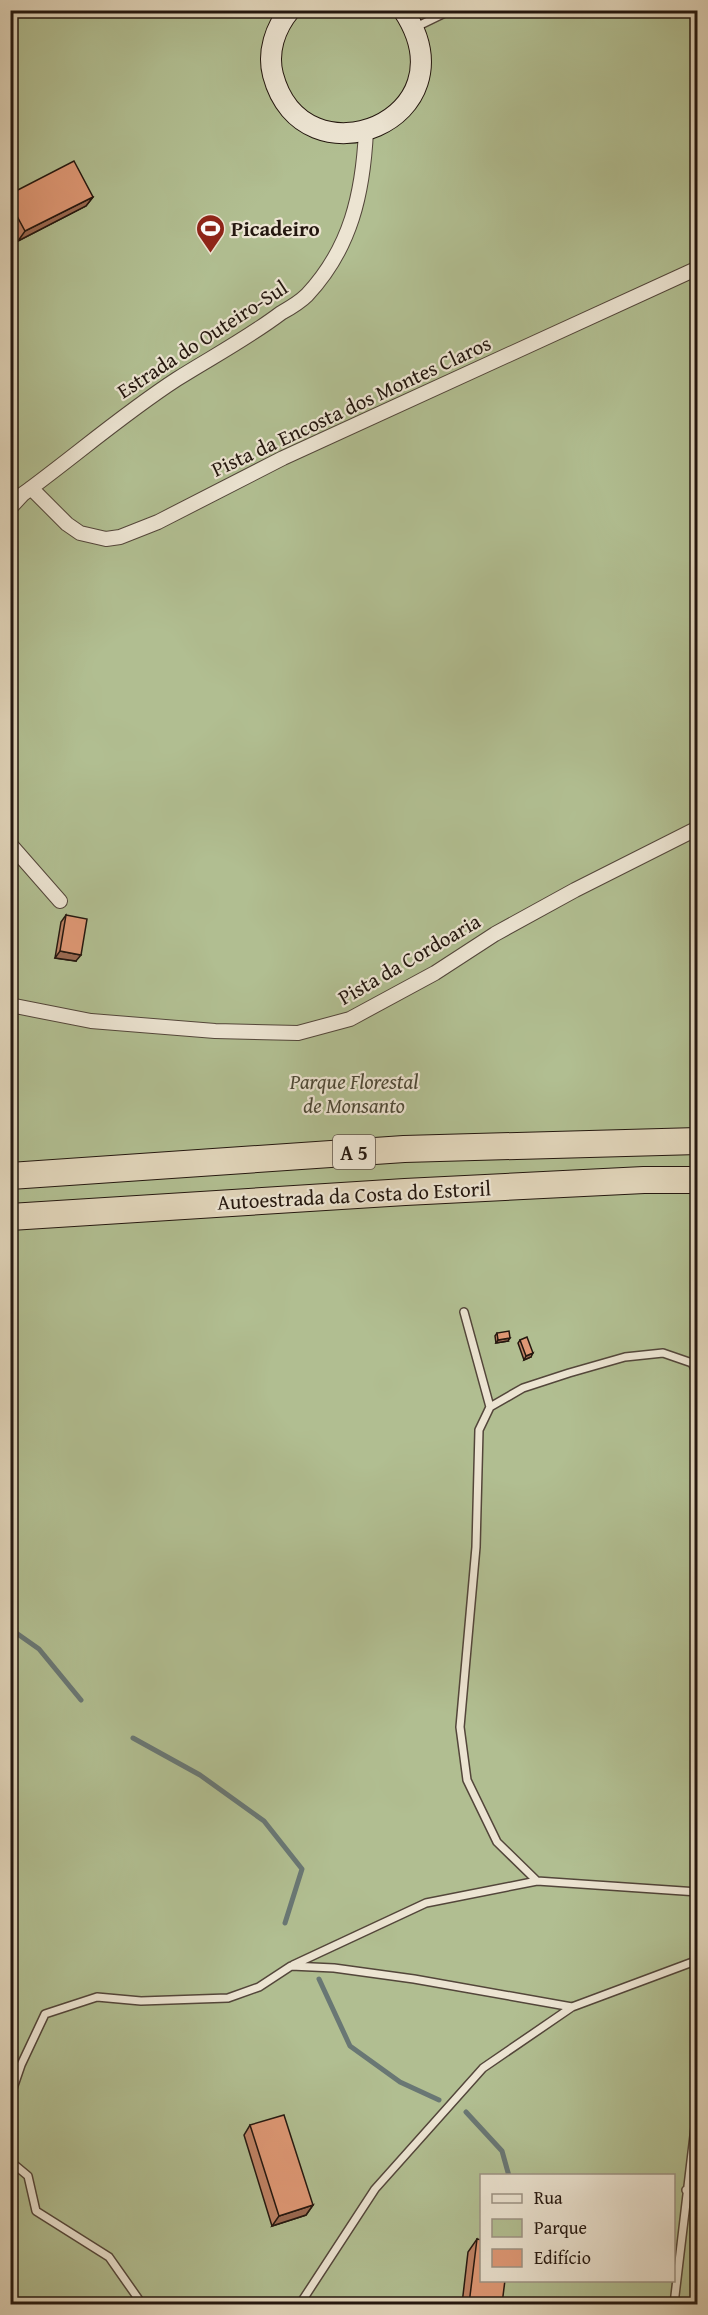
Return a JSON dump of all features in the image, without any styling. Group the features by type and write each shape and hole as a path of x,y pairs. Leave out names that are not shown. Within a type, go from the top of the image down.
{"highway":[{"name":"Autoestrada da Costa do Estoril","path":"10,1176 404,1149 698,1142"},
{"name":"Autoestrada da Costa do Estoril","path":"10,1217 405,1192 644,1180 698,1180"}],"street":[{"path":"290,10 276,34 272,51 272,69 276,86 287,105 303,120 323,130 345,134 366,131 398,114 409,100 417,83 421,65 420,47 414,28 403,10"},
{"name":"Estrada do Outeiro-Sul","path":"10,508 31,488 129,412 257,331 307,295 337,254 357,209 366,131"},
{"name":"Pista da Encosta dos Montes Claros","path":"31,488 67,524 80,533 106,539 120,537 158,522 283,458 698,268"},
{"name":"Pista da Cordoaria","path":"10,1005 91,1021 215,1031 298,1033 350,1019 435,973 495,934 555,901 698,828"},
{"path":"10,844 60,901"}],"lane":[{"path":"414,28 450,10"},
{"path":"464,1312 490,1407"},
{"path":"537,1881 497,1842 466,1780 460,1727 476,1547 479,1430 490,1407 523,1388 625,1358 663,1353 692,1363 698,1376"},
{"path":"10,2097 21,2065 45,2014 97,1997 141,2001 228,1998 259,1987 291,1966 426,1903 537,1881 698,1892"},
{"path":"300,2304 375,2189 483,2068 572,2007 698,1960"},
{"path":"291,1966 334,1968 414,1979 572,2007"},
{"path":"674,2304 698,2102"},
{"path":"10,2161 28,2176 36,2211 110,2257 142,2304"},
{"path":"686,2190 698,2190"}],"green space":[{"name":"Parque Florestal de Monsanto","path":"11,11 697,11 697,2304 11,2304"}],"building":[{"path":"74,161 93,197 25,231 10,203 10,194"},
{"path":"66,915 87,919 81,955 60,951"},
{"path":"509,1331 510,1338 498,1340 497,1333"},
{"path":"527,1337 533,1353 526,1356 520,1340"},
{"path":"284,2115 313,2205 279,2216 250,2125"},
{"path":"477,2239 480,2240 480,2282 505,2282 502,2304 469,2304"}],"waterway":[{"path":"12,1630 39,1649 81,1700"},
{"path":"133,1738 200,1775 264,1821 302,1869 285,1923"},
{"path":"319,1979 350,2046 400,2082 439,2100"},
{"path":"466,2112 502,2151 508,2174"}],"place":[{"name":"Picadeiro","path":"210,254"}]}
